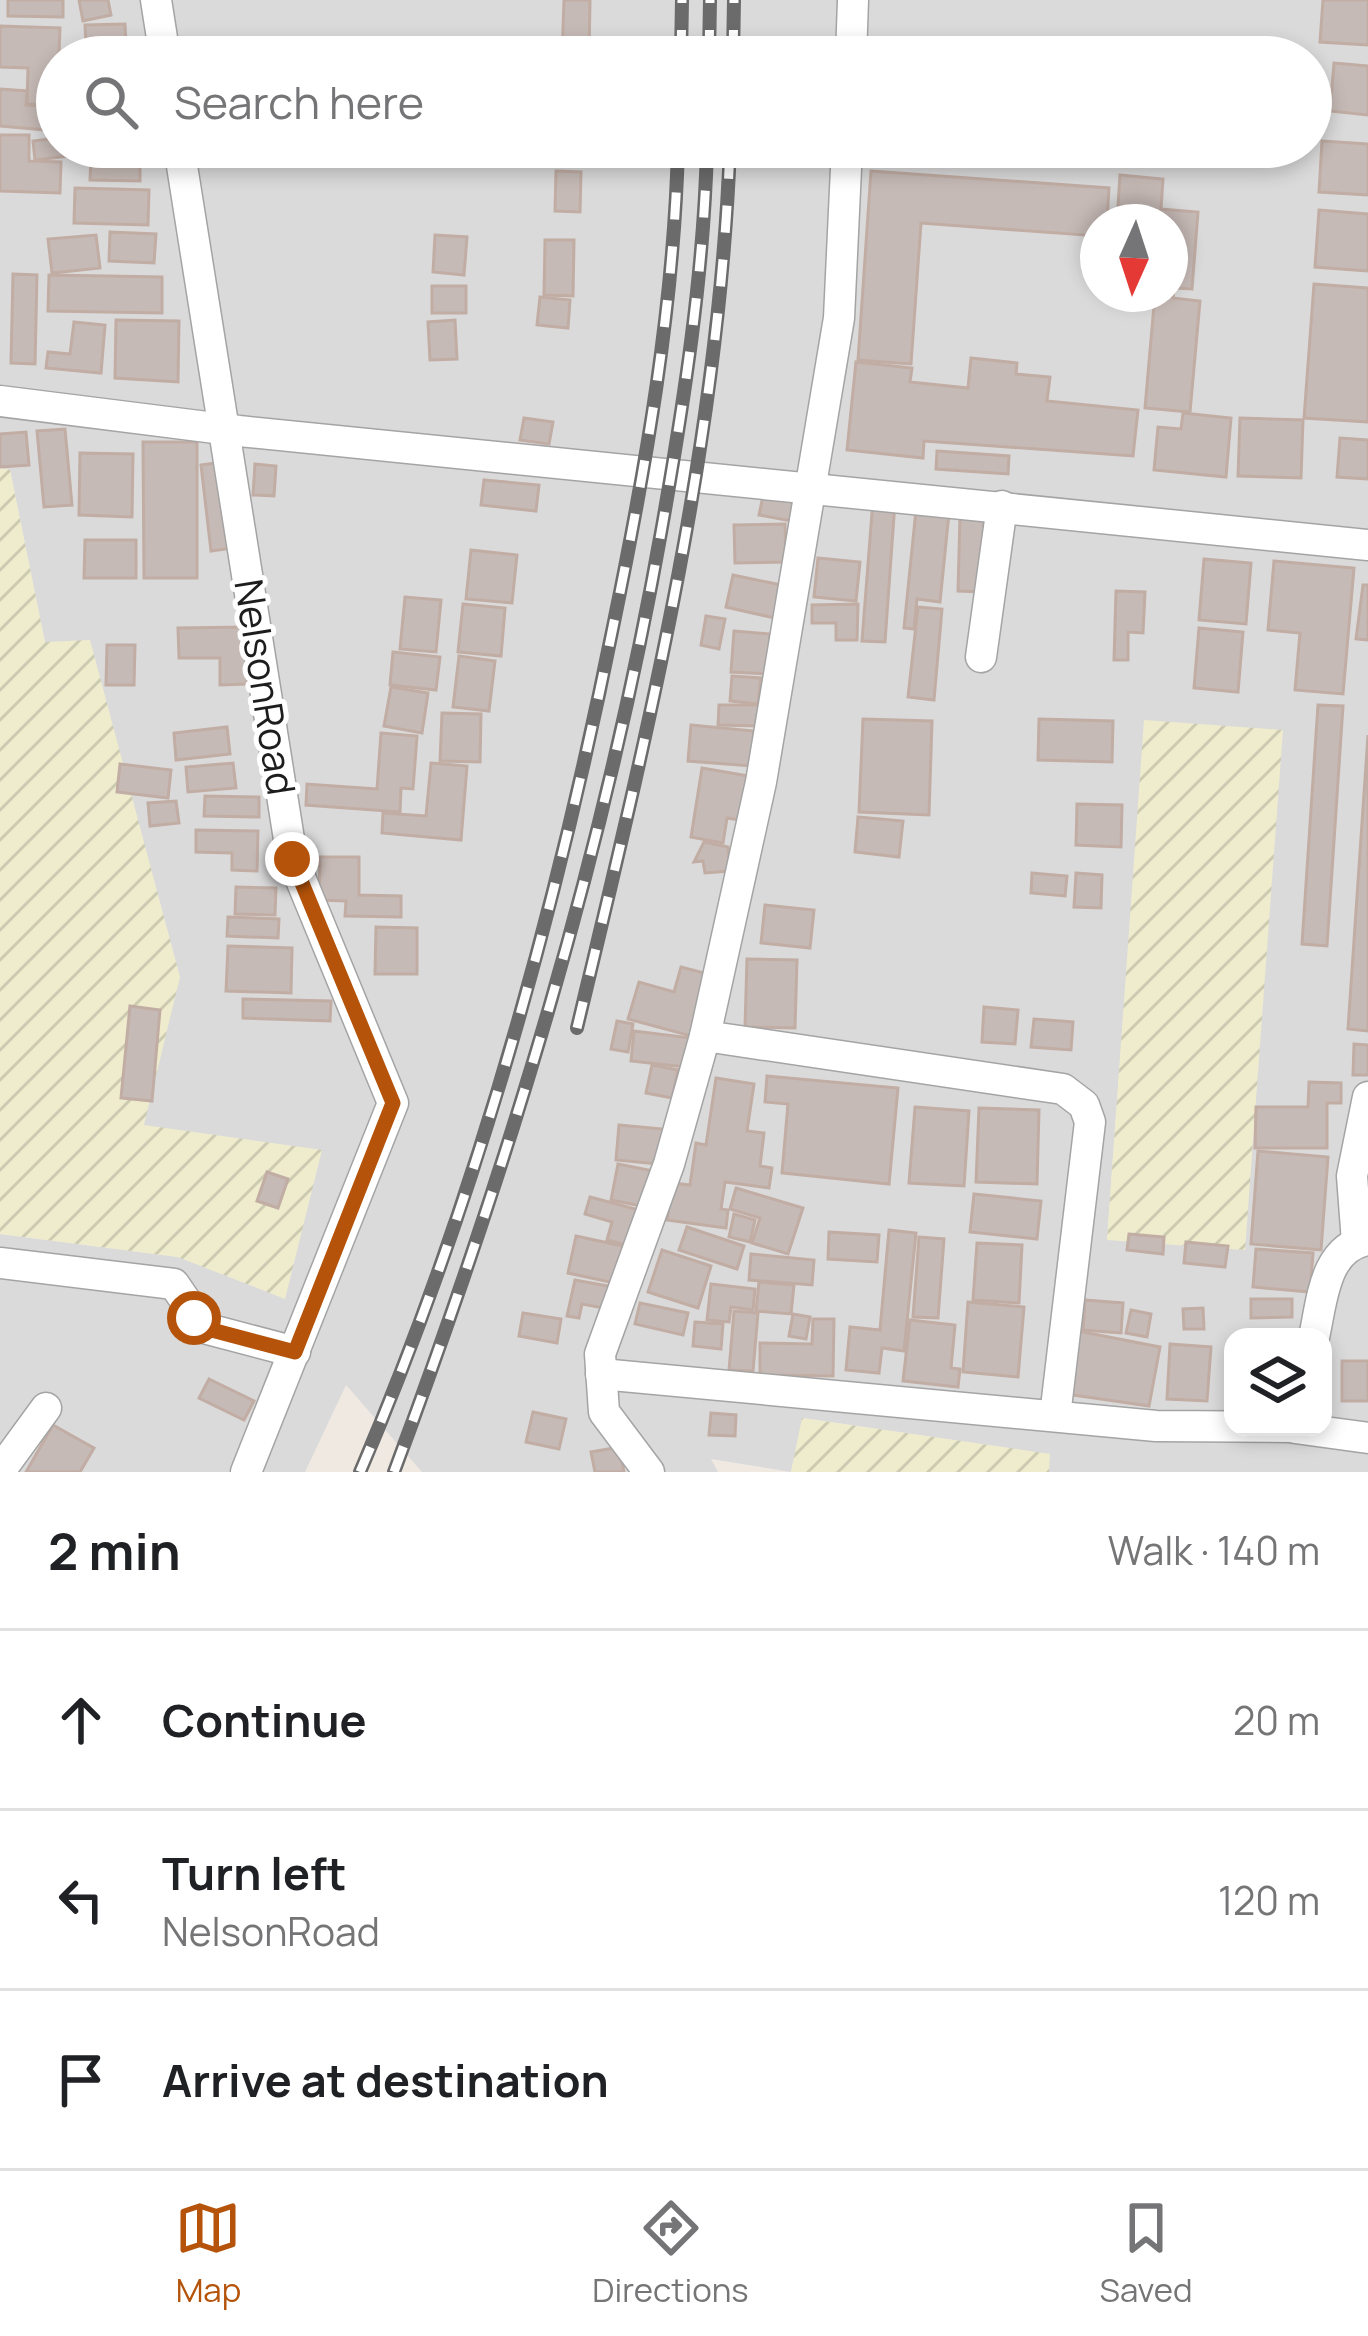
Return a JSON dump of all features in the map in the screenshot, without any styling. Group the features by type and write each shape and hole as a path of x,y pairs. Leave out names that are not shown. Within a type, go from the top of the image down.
{"street":[{"path":"156,0 162,36"},
{"path":"852,36 853,0"},
{"name":"NelsonRoad","path":"182,168 292,859 392,1098 245,1472"},
{"path":"650,1472 604,1412 600,1354 670,1164 705,1036 760,782 839,318 846,168"},
{"path":"0,401 224,429 1368,545"},
{"path":"981,658 1002,506"},
{"path":"705,1036 1064,1089 1080,1100 1090,1122 1055,1416"},
{"path":"1317,1328 1327,1278 1339,1255 1362,1240 1352,1176 1367,1097"},
{"path":"0,1263 174,1284 204,1328 295,1352"},
{"path":"602,1374 1156,1426 1224,1427"},
{"path":"0,1471 46,1408"},
{"path":"1332,1433 1368,1438"}],"shaded area":[{"path":"0,0 1368,0 1368,1472 1049,1472 1049,1454 803,1418 791,1472 711,1459 718,1472 422,1472 346,1385 305,1472 0,1472 0,1234 178,1257 285,1298 321,1150 143,1126 179,976 90,641 45,643 10,470 0,468","holes":["1145,720 1244,1250 1107,1239"]},
{"path":"0,468 10,470 45,642 90,640 180,977 144,1125 322,1150 285,1299 178,1257 0,1234"},
{"path":"1144,720 1283,730 1245,1250 1107,1240"},
{"path":"802,1418 1050,1454 1049,1472 791,1472"}],"building":[{"path":"8,0 63,0 63,17 8,16"},
{"path":"79,0 108,0 111,15 83,21"},
{"path":"564,0 590,0 589,36 563,36"},
{"path":"1323,0 1368,0 1368,45 1332,43 1332,36 1320,36"},
{"path":"125,24 126,36 86,36 85,25"},
{"path":"0,26 60,28 60,36 36,36 36,104 27,104 28,68 0,67"},
{"path":"1334,63 1368,66 1368,115 1332,111"},
{"path":"0,89 27,91 26,105 36,106 36,129 0,126"},
{"path":"0,135 29,135 29,161 36,161 36,168 61,168 60,193 0,191"},
{"path":"1332,142 1368,144 1368,195 1319,192 1320,168 1332,168"},
{"path":"91,168 140,168 140,181 90,180"},
{"path":"556,171 581,172 580,212 555,211"},
{"path":"871,171 1109,188 1108,204 1080,204 1080,235 921,223 911,364 858,360"},
{"path":"1120,175 1163,179 1161,204 1118,204"},
{"path":"75,188 149,190 148,225 74,223"},
{"path":"1319,210 1368,214 1368,271 1315,267"},
{"path":"1188,211 1198,212 1192,289 1188,289"},
{"path":"110,232 156,234 154,263 109,261"},
{"path":"96,235 100,268 52,273 48,239"},
{"path":"435,235 467,237 464,275 433,272"},
{"path":"545,240 574,240 573,296 544,295"},
{"path":"13,274 37,275 35,364 11,363"},
{"path":"49,275 162,277 162,313 48,311"},
{"path":"1314,284 1368,288 1368,422 1304,418"},
{"path":"432,286 466,286 466,313 432,313"},
{"path":"540,297 570,300 568,328 537,325"},
{"path":"1188,300 1200,301 1190,412 1145,408 1153,312 1188,312"},
{"path":"116,320 179,321 178,382 115,378"},
{"path":"455,320 457,359 430,360 428,322"},
{"path":"74,322 105,325 101,373 46,368 48,352 70,354"},
{"path":"971,358 1017,363 1016,374 1050,377 1047,401 1138,410 1133,456 924,441 923,458 847,450 856,362 912,368 910,382 968,388"},
{"path":"1183,413 1231,418 1226,477 1154,470 1158,427 1181,429"},
{"path":"524,418 553,422 549,444 520,440"},
{"path":"1240,418 1303,420 1301,478 1238,476"},
{"path":"65,429 72,505 44,507 37,431"},
{"path":"26,432 29,465 0,467 0,434"},
{"path":"1340,438 1368,440 1368,479 1337,477"},
{"path":"143,442 197,442 197,578 144,578"},
{"path":"937,451 1009,456 1008,474 936,469"},
{"path":"80,453 133,454 132,517 79,515"},
{"path":"223,462 233,548 211,551 201,465"},
{"path":"255,464 276,466 274,496 253,495"},
{"path":"484,480 539,485 536,511 481,505"},
{"path":"764,491 806,499 802,523 759,515"},
{"path":"873,500 895,502 885,642 862,641"},
{"path":"916,510 949,513 940,602 917,599 914,629 904,628"},
{"path":"960,517 984,517 981,592 958,591"},
{"path":"785,524 786,562 735,563 734,525"},
{"path":"85,540 136,540 136,578 84,578"},
{"path":"471,550 517,555 512,603 466,599"},
{"path":"818,558 860,562 856,601 814,597"},
{"path":"1204,559 1251,563 1246,624 1199,620"},
{"path":"1274,561 1354,568 1343,694 1295,690 1300,633 1268,630"},
{"path":"733,575 786,586 779,619 726,607"},
{"path":"1363,585 1368,585 1368,640 1356,639"},
{"path":"1116,591 1145,592 1143,633 1128,632 1128,660 1114,660"},
{"path":"405,597 441,600 436,652 400,649"},
{"path":"463,604 505,608 501,656 458,652"},
{"path":"858,604 857,640 836,640 836,623 812,623 812,605"},
{"path":"918,607 942,609 934,700 908,697"},
{"path":"706,616 725,619 719,649 701,645"},
{"path":"247,627 247,684 220,685 220,658 179,658 178,628"},
{"path":"1199,628 1243,632 1238,692 1194,688"},
{"path":"734,631 770,634 767,674 731,672"},
{"path":"107,645 135,645 134,685 106,685"},
{"path":"393,652 440,657 436,690 390,685"},
{"path":"459,656 495,661 489,711 453,707"},
{"path":"732,676 761,678 758,704 730,701"},
{"path":"391,687 428,693 422,733 384,726"},
{"path":"719,705 766,705 766,726 718,725"},
{"path":"1318,705 1343,706 1327,946 1302,944"},
{"path":"442,713 481,714 480,762 440,761"},
{"path":"863,719 932,721 929,815 859,812"},
{"path":"1039,719 1113,721 1112,762 1038,760"},
{"path":"691,725 754,731 751,766 688,761"},
{"path":"227,727 230,754 176,760 174,733"},
{"path":"381,733 417,736 413,789 401,788 400,812 306,805 307,784 377,789"},
{"path":"1368,735 1368,1031 1348,1029"},
{"path":"233,763 236,788 188,792 186,767"},
{"path":"431,763 467,766 461,840 382,833 383,813 426,816"},
{"path":"120,764 171,770 168,798 117,792"},
{"path":"702,768 754,777 747,821 727,818 723,843 691,837"},
{"path":"205,796 259,797 259,817 204,816"},
{"path":"176,801 179,823 150,826 148,803"},
{"path":"1077,804 1122,805 1121,847 1076,845"},
{"path":"858,817 903,821 899,857 855,852"},
{"path":"196,830 258,831 257,871 232,870 232,853 196,852"},
{"path":"704,842 728,847 730,871 705,873 703,861 694,862"},
{"path":"320,857 359,857 359,895 401,896 401,917 345,916 346,901 319,900"},
{"path":"1032,873 1067,876 1065,896 1031,893"},
{"path":"1076,873 1102,875 1101,908 1074,907"},
{"path":"236,887 276,888 275,915 235,914"},
{"path":"765,905 814,910 810,948 761,943"},
{"path":"228,917 279,919 278,938 227,936"},
{"path":"376,927 417,928 417,974 375,974"},
{"path":"228,946 292,948 291,993 226,991"},
{"path":"747,959 797,960 795,1028 745,1027"},
{"path":"681,967 708,974 691,1036 628,1019 639,982 674,992"},
{"path":"243,999 331,1001 330,1021 243,1018"},
{"path":"130,1006 160,1010 152,1101 121,1098"},
{"path":"984,1007 1018,1010 1015,1044 982,1042"},
{"path":"1034,1019 1073,1022 1071,1050 1031,1047"},
{"path":"617,1021 633,1024 628,1052 611,1049"},
{"path":"634,1031 699,1039 695,1068 631,1061"},
{"path":"1354,1044 1368,1045 1368,1075 1353,1075"},
{"path":"652,1065 678,1070 672,1098 646,1093"},
{"path":"767,1076 898,1088 889,1184 782,1173 788,1104 765,1102"},
{"path":"716,1078 754,1084 747,1131 764,1133 760,1166 772,1168 769,1188 725,1182 721,1209 728,1210 726,1228 667,1220 673,1183 690,1185 696,1143 706,1145"},
{"path":"1309,1082 1341,1083 1341,1103 1327,1103 1327,1148 1255,1148 1256,1107 1308,1107"},
{"path":"915,1107 969,1111 964,1186 909,1183"},
{"path":"979,1108 1039,1110 1037,1184 976,1182"},
{"path":"619,1125 663,1129 659,1164 616,1160"},
{"path":"1258,1151 1328,1157 1321,1250 1251,1244"},
{"path":"618,1164 653,1171 646,1207 611,1200"},
{"path":"267,1172 288,1179 278,1208 257,1201"},
{"path":"736,1188 803,1208 788,1254 752,1243 760,1218 730,1209"},
{"path":"974,1194 1041,1201 1037,1239 970,1232"},
{"path":"590,1197 643,1211 634,1247 607,1240 612,1222 585,1214"},
{"path":"734,1214 755,1220 750,1242 729,1237"},
{"path":"687,1227 744,1246 737,1269 679,1250"},
{"path":"889,1230 916,1233 904,1351 882,1348 879,1373 846,1370 850,1327 880,1330"},
{"path":"829,1232 879,1235 877,1262 828,1259"},
{"path":"1129,1234 1164,1237 1163,1254 1127,1250"},
{"path":"576,1236 627,1247 619,1284 568,1273"},
{"path":"919,1237 944,1239 938,1318 913,1317"},
{"path":"1186,1242 1228,1246 1225,1267 1184,1263"},
{"path":"977,1243 1022,1245 1019,1303 973,1300"},
{"path":"1256,1249 1313,1253 1310,1292 1253,1287"},
{"path":"662,1250 711,1266 698,1308 648,1292"},
{"path":"751,1254 814,1260 812,1285 749,1280"},
{"path":"575,1280 613,1287 609,1309 582,1304 579,1318 567,1316"},
{"path":"759,1282 794,1285 791,1314 756,1311"},
{"path":"711,1284 755,1289 753,1310 731,1307 729,1322 707,1320"},
{"path":"1251,1299 1292,1299 1292,1317 1251,1318"},
{"path":"1085,1300 1123,1303 1121,1333 1083,1330"},
{"path":"968,1302 1024,1307 1018,1377 963,1372"},
{"path":"640,1303 688,1313 683,1335 635,1324"},
{"path":"1203,1308 1204,1329 1184,1329 1183,1309"},
{"path":"1131,1310 1151,1314 1147,1337 1126,1333"},
{"path":"734,1311 758,1313 753,1371 729,1370"},
{"path":"523,1313 561,1319 557,1343 519,1336"},
{"path":"793,1314 810,1317 806,1339 789,1336"},
{"path":"813,1319 834,1319 833,1376 760,1375 760,1343 812,1344"},
{"path":"910,1320 955,1325 951,1368 960,1369 958,1387 903,1381"},
{"path":"695,1322 723,1324 721,1349 693,1346"},
{"path":"1078,1331 1160,1347 1149,1406 1066,1394"},
{"path":"1170,1344 1211,1347 1207,1401 1167,1399"},
{"path":"1342,1361 1368,1361 1368,1401 1342,1401"},
{"path":"209,1379 254,1401 244,1420 199,1398"},
{"path":"533,1412 566,1419 559,1449 526,1442"},
{"path":"711,1413 736,1415 735,1436 709,1435"},
{"path":"53,1425 94,1448 80,1472 26,1472"},
{"path":"619,1447 624,1472 595,1472 591,1452"}],"railway":[{"path":"681,36 682,0"},
{"path":"709,36 710,0"},
{"path":"733,36 734,0"},
{"path":"360,1472 402,1370 476,1160 566,839 647,445 671,267 677,168"},
{"path":"394,1472 514,1123 612,768 678,433 697,290 706,168"},
{"path":"577,1028 653,701 695,481 723,259 729,168"}],"route":[{"path":"194,1318 208,1329 295,1352 393,1103 292,859"}]}
